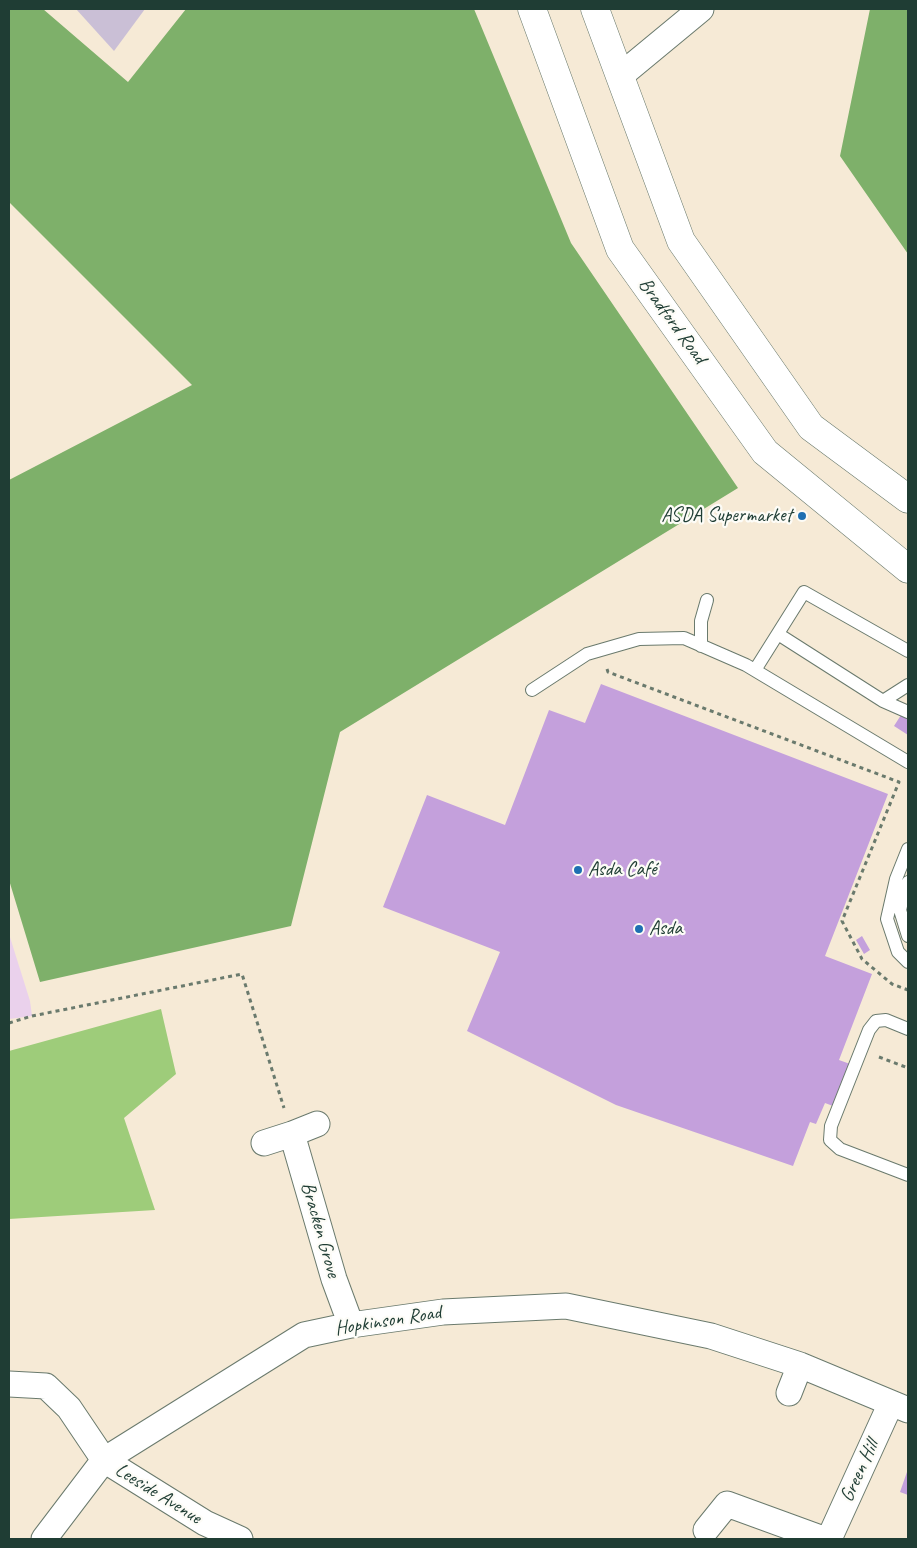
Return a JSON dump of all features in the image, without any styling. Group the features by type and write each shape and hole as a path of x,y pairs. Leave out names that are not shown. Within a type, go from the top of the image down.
{"main road":[{"name":"Bradford Road","path":"532,9 620,249 765,452 908,569"},
{"path":"595,9 681,241 811,427 908,499"}],"street":[{"path":"620,76 701,9"},
{"path":"264,1143 317,1124"},
{"name":"Bracken Grove","path":"292,1134 334,1279 351,1325"},
{"name":"Hopkinson Road","path":"44,1539 104,1460 304,1335 351,1325 443,1312 566,1306 711,1336 800,1365 900,1407"},
{"path":"789,1393 800,1365"},
{"path":"9,1384 46,1386 69,1408 104,1460"},
{"name":"Green Hill","path":"829,1539 900,1407"},
{"name":"Leeside Avenue","path":"104,1460 205,1523 240,1539"},
{"path":"706,1530 726,1504 823,1539"}],"lane":[{"path":"755,670 804,592 908,651"},
{"path":"701,646 701,621 707,600"},
{"path":"778,634 883,700 908,712"},
{"path":"532,690 587,654 639,639 684,638 755,670 908,762"},
{"path":"883,700 908,685"},
{"path":"908,849 896,879 887,919 898,952 908,962"},
{"path":"908,882 900,910 908,936"},
{"path":"908,1029 886,1020 876,1021 868,1030 831,1126 830,1140 840,1149 908,1175"}],"path":[{"path":"596,652 608,672 899,782 842,920 862,959 892,984 908,990"},
{"path":"9,1023 32,1016 242,974 292,1134"},
{"path":"861,1050 908,1068"}],"shaded area":[{"path":"76,9 145,9 114,51"},
{"path":"9,934 30,1001 32,1016 9,1019"}],"green space":[{"path":"9,9 43,9 128,82 186,9 474,9 571,243 738,488 340,732 291,926 40,982 9,880 9,480 192,385 9,202"},
{"path":"870,9 908,9 908,254 840,156"},
{"path":"161,1009 176,1074 124,1118 155,1210 9,1219 9,1051"}],"building":[{"name":"Asda","path":"601,684 888,794 825,956 872,974 839,1060 850,1064 833,1106 825,1103 816,1124 810,1122 793,1166 616,1105 467,1031 500,952 383,907 427,795 505,825 549,710 585,723"},
{"path":"901,715 908,719 908,735 894,726"},
{"path":"862,936 870,950 864,954 856,940"},
{"path":"908,1469 908,1495 900,1492"}],"place":[{"name":"ASDA Supermarket","path":"802,516"},
{"name":"Asda Café","path":"578,870"},
{"name":"Asda","path":"639,929"}]}
